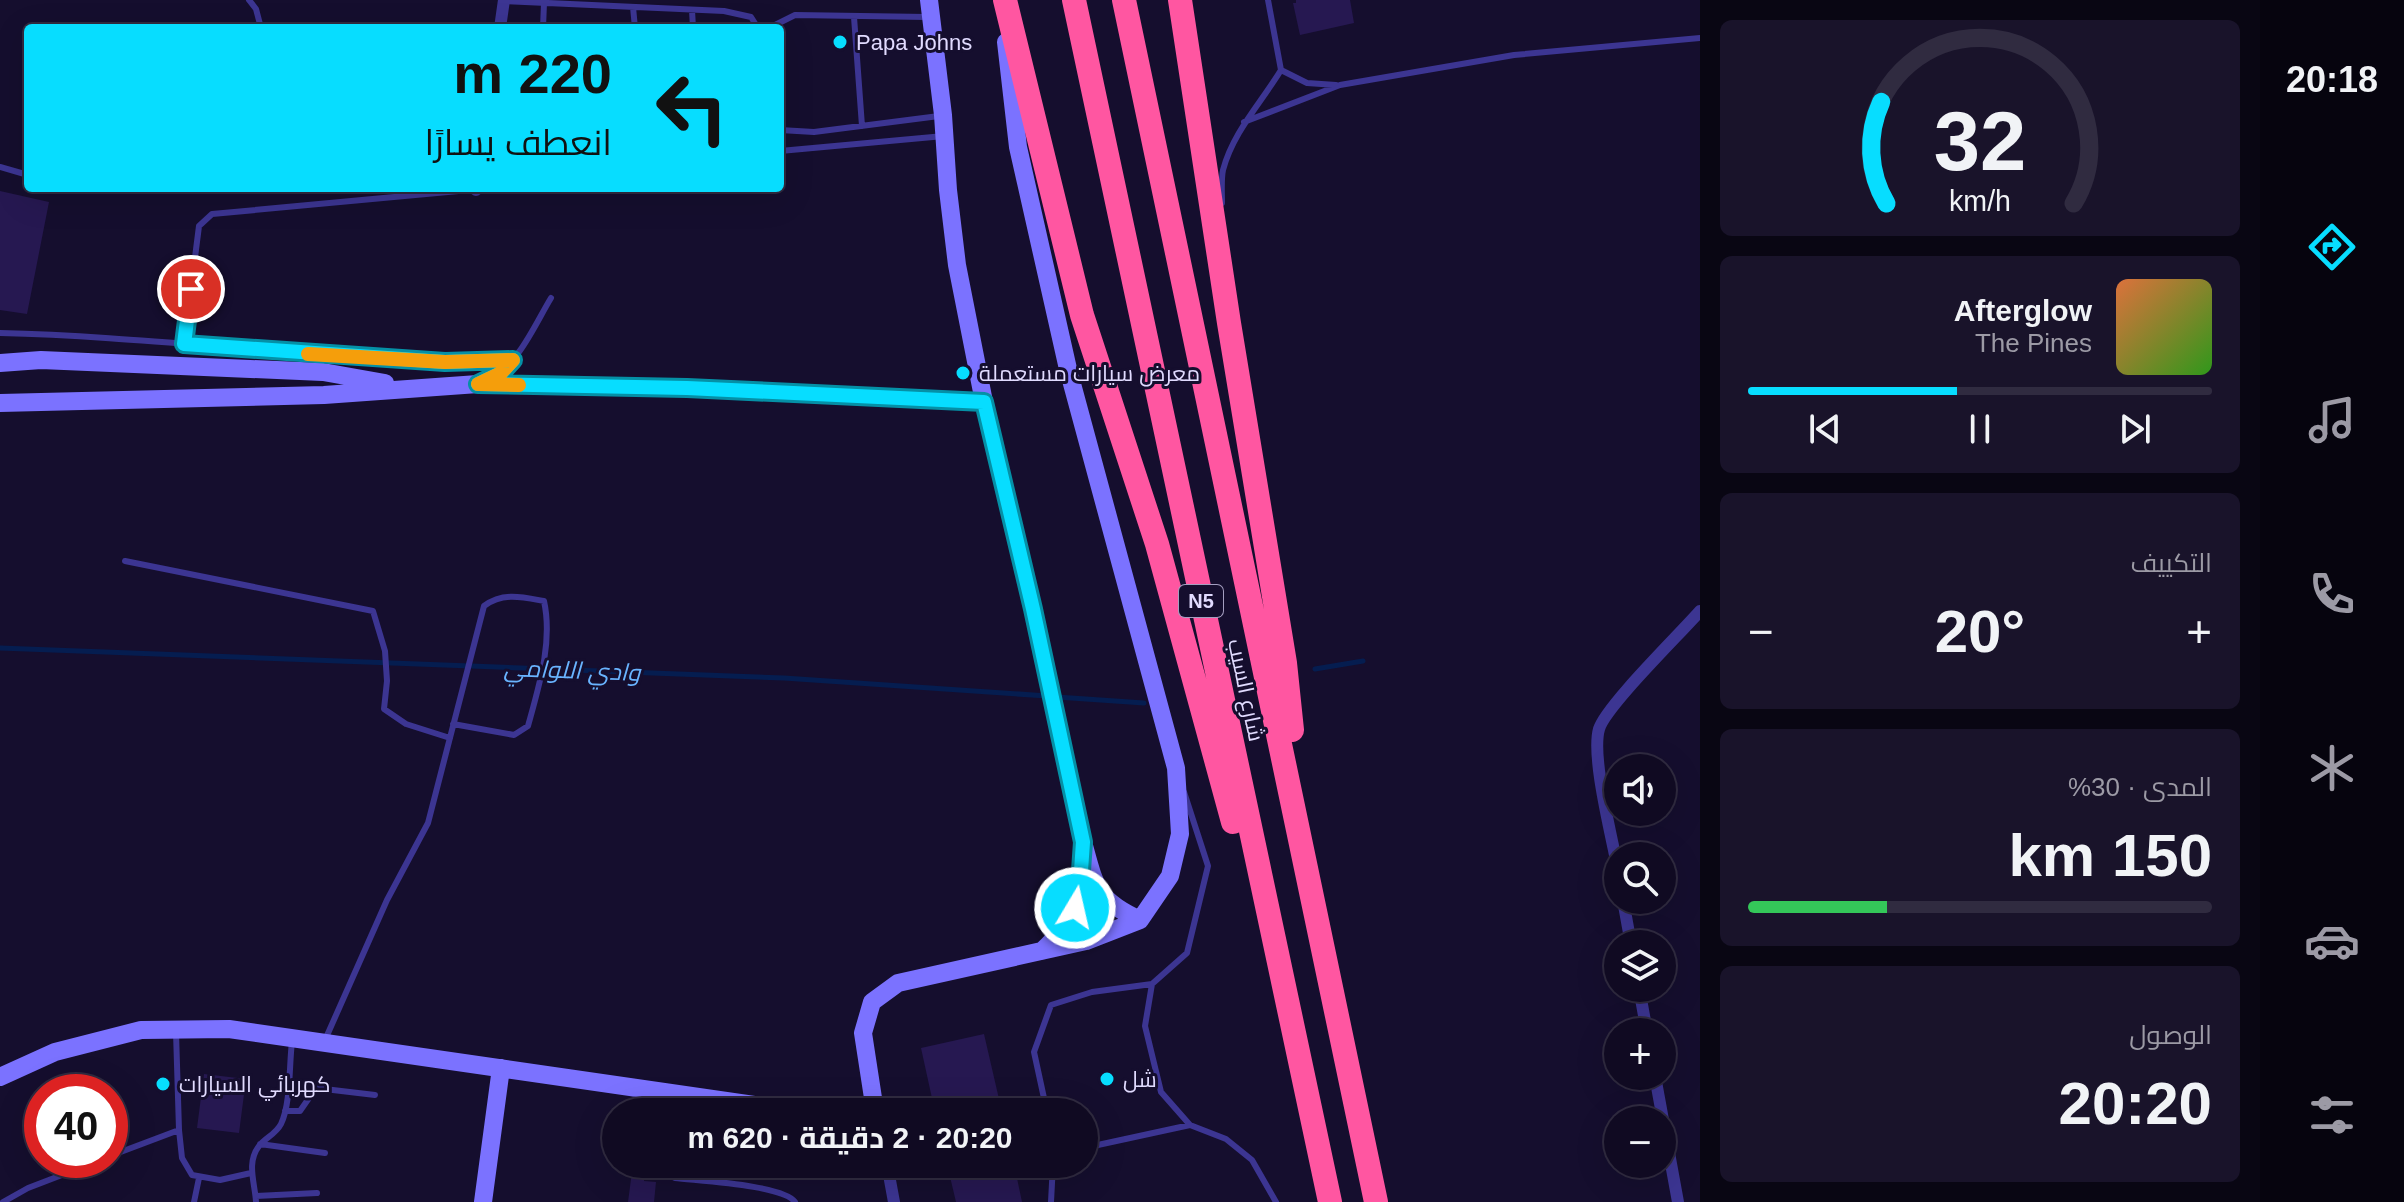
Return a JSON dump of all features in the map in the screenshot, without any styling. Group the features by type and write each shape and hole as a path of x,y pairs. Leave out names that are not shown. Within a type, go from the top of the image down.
{"highway":[{"path":"1003,0 1082,315 1157,544 1247,874 1324,1176"},
{"name":"شارع السيب","path":"1074,0 1330,1202"},
{"name":"شارع السيب","path":"1124,0 1376,1202"},
{"path":"1180,0 1285,663 1304,852"}],"street":[{"path":"871,1098 863,1033 872,1002 898,983 1040,953 1086,941 1140,920 1170,876 1180,834 1176,768 1068,369 1018,147 1003,0"},
{"path":"501,24 504,1"},
{"path":"930,8 957,265 984,402 1083,842 1093,877 1103,897 1115,909 1140,920"},
{"path":"0,363 41,360 323,372 411,388"},
{"path":"0,403 324,395 478,384 687,388 984,402"},
{"path":"1613,842 1596,750 1600,727 1700,611"},
{"path":"1040,953 1064,930 1075,908 1083,842"},
{"path":"0,1077 10,1067 141,1030 229,1029 707,1098"},
{"path":"483,1202 501,1068"},
{"path":"1658,1090 1678,1202"},
{"path":"890,1178 894,1202"}],"lane":[{"path":"249,0 256,9 260,24"},
{"path":"1229,323 1223,254 1222,172 1244,122 1281,70 1268,0"},
{"path":"504,1 724,11 751,17 755,24"},
{"path":"543,24 544,3"},
{"path":"633,7 635,24"},
{"path":"777,24 795,15 854,17 930,8"},
{"path":"692,10 693,24"},
{"path":"854,17 862,126"},
{"path":"1244,122 1340,85 1514,55 1700,38"},
{"path":"1281,70 1307,83 1340,85"},
{"path":"784,130 814,132 943,115"},
{"path":"784,151 945,136"},
{"path":"0,167 24,174"},
{"path":"184,344 199,226 212,214 444,192"},
{"path":"478,384 501,373 513,360 551,298"},
{"path":"0,333 62,334 445,362 513,360"},
{"path":"125,561 373,611 385,651 387,681 384,709 406,724 450,738"},
{"path":"323,1044 387,900 428,823 453,724 484,606 495,598 516,596 544,601 549,623 541,678 528,726 514,735 453,724"},
{"path":"1044,1098 1034,1052 1051,1005 1092,992 1152,984 1187,953 1208,866 1176,768"},
{"path":"1152,984 1145,1026 1161,1092 1190,1125 1226,1139 1252,1160 1276,1202"},
{"path":"175,1028 179,1130 185,1167 199,1178 220,1180 251,1173"},
{"path":"292,1038 285,1111 271,1137 260,1144 254,1155 251,1173 256,1199 317,1193"},
{"path":"285,1111 300,1111 316,1088 375,1095"},
{"path":"1098,1145 1190,1125"},
{"path":"128,1149 179,1130"},
{"path":"260,1144 325,1153"},
{"path":"3,1202 54,1178"},
{"path":"194,1202 199,1178"},
{"path":"675,1178 772,1189 791,1196 795,1202"},
{"path":"1051,1202 1052,1178"}],"building":[{"path":"1296,0 1350,0 1354,23 1300,35 1293,3"},
{"path":"0,191 49,202 27,314 0,310"},
{"path":"984,1034 999,1098 932,1098 921,1048"},
{"path":"204,1074 246,1079 239,1133 197,1128"},
{"path":"631,1178 656,1182 654,1202 628,1202"},
{"path":"950,1178 1017,1178 1022,1202 956,1202"}],"waterway":[{"name":"وادي اللوامي","path":"0,648 784,678 1047,696"},
{"name":"وادي اللوامي","path":"1315,669 1363,661"},
{"name":"وادي اللوامي","path":"1057,697 1144,703"}],"slow traffic":[{"path":"308,354 445,362 513,360 501,373 478,384 519,385"}],"place":[{"name":"Papa Johns","path":"840,42"},
{"name":"معرض سيارات مستعملة","path":"963,373"},
{"name":"شل","path":"1107,1079"},
{"name":"كهربائي السيارات","path":"163,1084"}],"route":[{"path":"191,289 184,344 445,362 513,360 501,373 478,384 687,388 984,402 1083,842 1075,908"}]}
